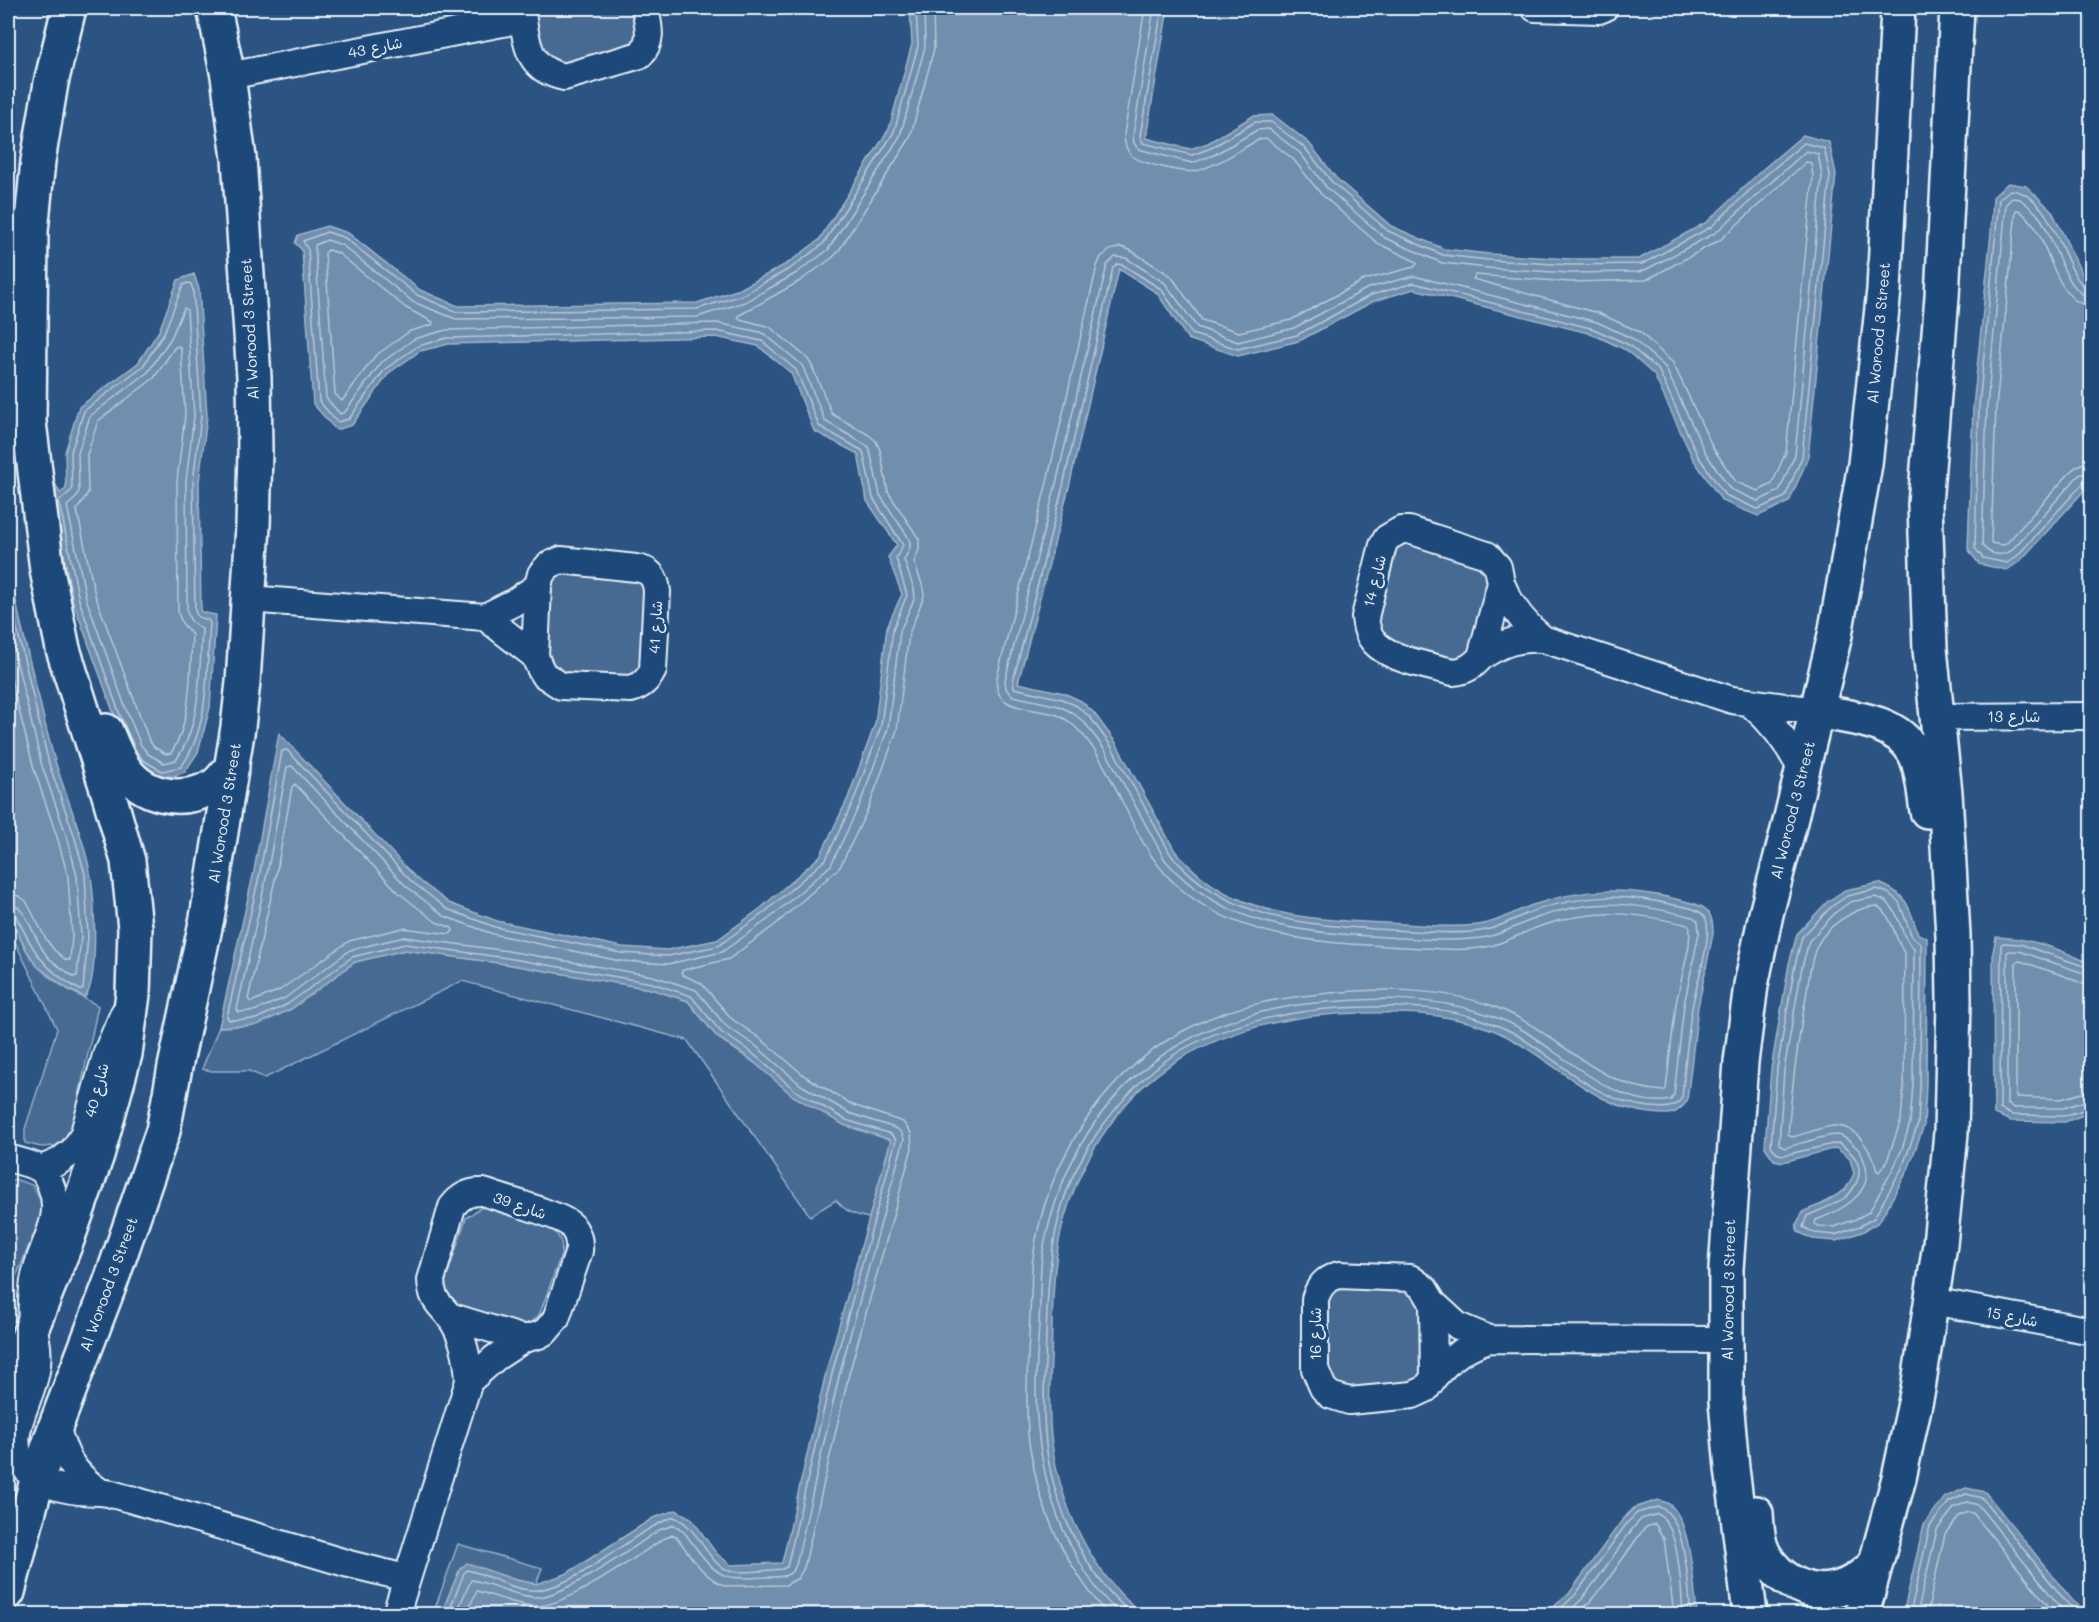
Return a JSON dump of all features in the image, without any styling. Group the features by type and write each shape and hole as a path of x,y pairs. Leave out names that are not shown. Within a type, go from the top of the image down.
{"street":[{"path":"8,1388 32,1324 68,1240 97,1155 125,1054 133,994 135,928 128,861 63,650 47,570 29,422 18,379 38,161 51,83 69,8"},
{"name":"شارع 43","path":"228,76 522,13 529,51 534,61 552,75 564,77 640,55 649,42 650,34 645,8"},
{"path":"1535,8 1599,10 1604,8"},
{"name":"Al Worood 3 Street","path":"1750,1614 1726,1401 1726,1269 1741,1062 1748,1007 1766,914 1817,711 1851,550 1865,464 1884,279 1898,8"},
{"path":"1862,1614 1899,1478 1918,1389 1940,1244 1951,1133 1953,936 1946,804 1930,639 1925,504 1942,297 1957,8"},
{"name":"Al Worood 3 Street","path":"8,1592 37,1480 111,1281 163,1131 207,918 232,767 243,682 248,599 255,452 254,377 239,158 228,76 213,15"},
{"name":"شارع 14","path":"1543,639 1517,614 1501,583 1498,567 1487,555 1409,530 1393,532 1383,545 1365,617 1366,628 1371,639 1389,653 1454,672 1469,668 1494,647 1510,641 1527,638 1543,639 1732,700 1817,711"},
{"name":"شارع 41","path":"561,560 645,569 653,575 657,583 657,592 653,670 650,677 638,687 631,689 561,686 543,674 535,656 486,617 513,603 538,586 541,574 549,565 561,560"},
{"path":"1481,657 1501,583"},
{"path":"535,656 538,586"},
{"path":"248,599 486,617"},
{"path":"63,650 123,766 140,786 164,796 191,796 214,786 232,767"},
{"name":"شارع 14","path":"1751,704 1769,719 1782,735 1802,771"},
{"path":"1817,711 1858,719 1890,729 1914,752 1919,767 1936,857 1939,886 1953,936"},
{"name":"شارع 13","path":"1937,717 2091,716"},
{"name":"شارع 40","path":"41,1169 58,1162 73,1151 83,1136 107,1052 133,994"},
{"path":"8,1158 41,1169 50,1181 57,1210 54,1225 39,1259 34,1280 32,1324 37,1340 38,1357 36,1374 18,1428 16,1441 19,1457 27,1471 37,1480 79,1492 100,1492 130,1499 349,1564 406,1578"},
{"name":"شارع 39","path":"396,1614 469,1381 465,1348 459,1332 433,1297 430,1280 452,1206 465,1194 474,1191 565,1220 577,1234 580,1242 556,1319 546,1331 524,1339 495,1358 469,1381"},
{"name":"شارع 16","path":"1489,1339 1458,1326 1433,1303 1424,1288 1410,1278 1338,1275 1330,1277 1318,1290 1315,1299 1316,1369 1323,1388 1330,1395 1349,1401 1413,1395 1426,1389 1445,1364 1458,1353 1489,1339 1726,1340"},
{"name":"شارع 15","path":"1932,1301 2091,1331"},
{"path":"1433,1303 1434,1377"},
{"path":"449,1316 524,1339"},
{"path":"1726,1401 1739,1432 1748,1464 1757,1531 1763,1552 1775,1571 1793,1584 1815,1590 1837,1589 1857,1580 1874,1566"},
{"path":"56,1425 61,1445 70,1464 83,1480 100,1492"}],"shaded area":[{"path":"530,8 634,8 639,36 636,45 560,65 542,59"},
{"path":"1405,544 1415,545 1483,567 1488,576 1489,586 1470,650 1457,661 1385,643 1374,629 1391,554"},
{"path":"559,572 634,575 648,586 647,662 635,675 625,677 564,672 555,670 548,662 549,586"},
{"path":"8,911 27,952 42,971 65,988 98,1006 79,1096 76,1123 67,1137 55,1146 41,1147 25,1143 25,1129 57,1029 8,927"},
{"path":"405,950 506,964 651,989 688,1001 717,1037 844,1125 891,1140 869,1218 851,1212 836,1200 810,1216 687,1040 462,981 265,1078 249,1071 202,1069 219,1027 257,1025 291,1009 355,962"},
{"path":"14,1179 32,1185 42,1203 40,1219 8,1296 8,1183"},
{"path":"489,1207 553,1230 561,1241 561,1255 540,1313 527,1324 516,1326 454,1303 443,1289 466,1218 480,1208"},
{"path":"1333,1288 1405,1288 1421,1297 1423,1373 1413,1388 1339,1388 1325,1378 1322,1301"},
{"path":"458,1544 542,1568 536,1584 460,1569 441,1614 433,1614"}],"water":[{"path":"910,8 1168,8 1146,138 1190,149 1208,143 1253,116 1273,115 1309,143 1336,178 1391,226 1444,249 1570,259 1639,259 1707,222 1803,135 1829,142 1836,174 1808,458 1789,502 1758,516 1722,501 1693,459 1654,375 1626,350 1592,334 1414,289 1374,301 1299,341 1238,356 1188,339 1157,293 1119,269 1069,487 1018,683 1064,693 1081,701 1094,713 1116,743 1175,851 1194,871 1209,882 1250,904 1308,917 1444,926 1485,924 1551,899 1587,892 1640,892 1692,903 1704,908 1711,917 1713,934 1698,1007 1687,1101 1676,1112 1667,1114 1631,1109 1595,1094 1530,1050 1493,1030 1452,1018 1394,1013 1316,1016 1268,1024 1244,1031 1221,1039 1178,1060 1140,1089 1109,1126 1095,1147 1066,1213 1055,1267 1049,1407 1055,1461 1069,1511 1092,1556 1123,1597 1142,1614 441,1614 460,1569 467,1563 516,1580 536,1584 566,1574 653,1518 676,1510 691,1518 716,1553 731,1565 782,1563 827,1368 891,1140 844,1125 793,1096 748,1057 717,1037 688,1001 651,989 506,964 405,950 355,962 291,1009 257,1025 219,1027 254,871 279,733 415,877 449,903 497,921 622,947 667,950 717,940 761,908 820,856 848,798 875,724 887,627 902,594 888,557 897,545 867,501 858,454 814,431 791,373 758,346 716,337 449,344 420,351 389,373 352,425 336,430 313,404 302,250 295,243 298,235 327,226 348,233 420,290 458,306 697,303 740,289 788,263 819,240 889,129 912,44"},
{"path":"2008,183 2026,186 2052,211 2080,270 2091,287 2092,482 2020,561 2007,570 1979,564 1968,549 1973,407 1993,197"},
{"path":"194,274 199,289 207,416 199,482 201,612 216,615 210,708 198,752 185,772 160,777 138,764 129,752 115,717 73,601 50,487 55,483 60,493 66,489 65,452 79,407 138,363 159,331 178,280"},
{"path":"8,560 49,739 90,872 94,917 94,956 89,988 85,997 68,989 37,966 27,951 8,911"},
{"path":"1879,883 1902,897 1918,934 1927,938 1924,1125 1908,1170 1879,1222 1862,1232 1836,1241 1813,1239 1798,1232 1796,1224 1804,1211 1822,1204 1845,1190 1854,1174 1850,1159 1836,1148 1783,1162 1774,1160 1765,1147 1771,1069 1789,964 1797,934 1827,902 1845,890"},
{"path":"1996,937 2045,945 2091,964 2091,1112 2065,1122 2011,1121 1994,1114 1993,952"},
{"path":"1966,1488 1985,1492 2073,1601 2091,1614 1903,1614 1924,1524 1945,1497"},
{"path":"1658,1500 1667,1503 1675,1510 1681,1522 1693,1571 1697,1614 1546,1614 1571,1591 1623,1519 1634,1508"}]}
